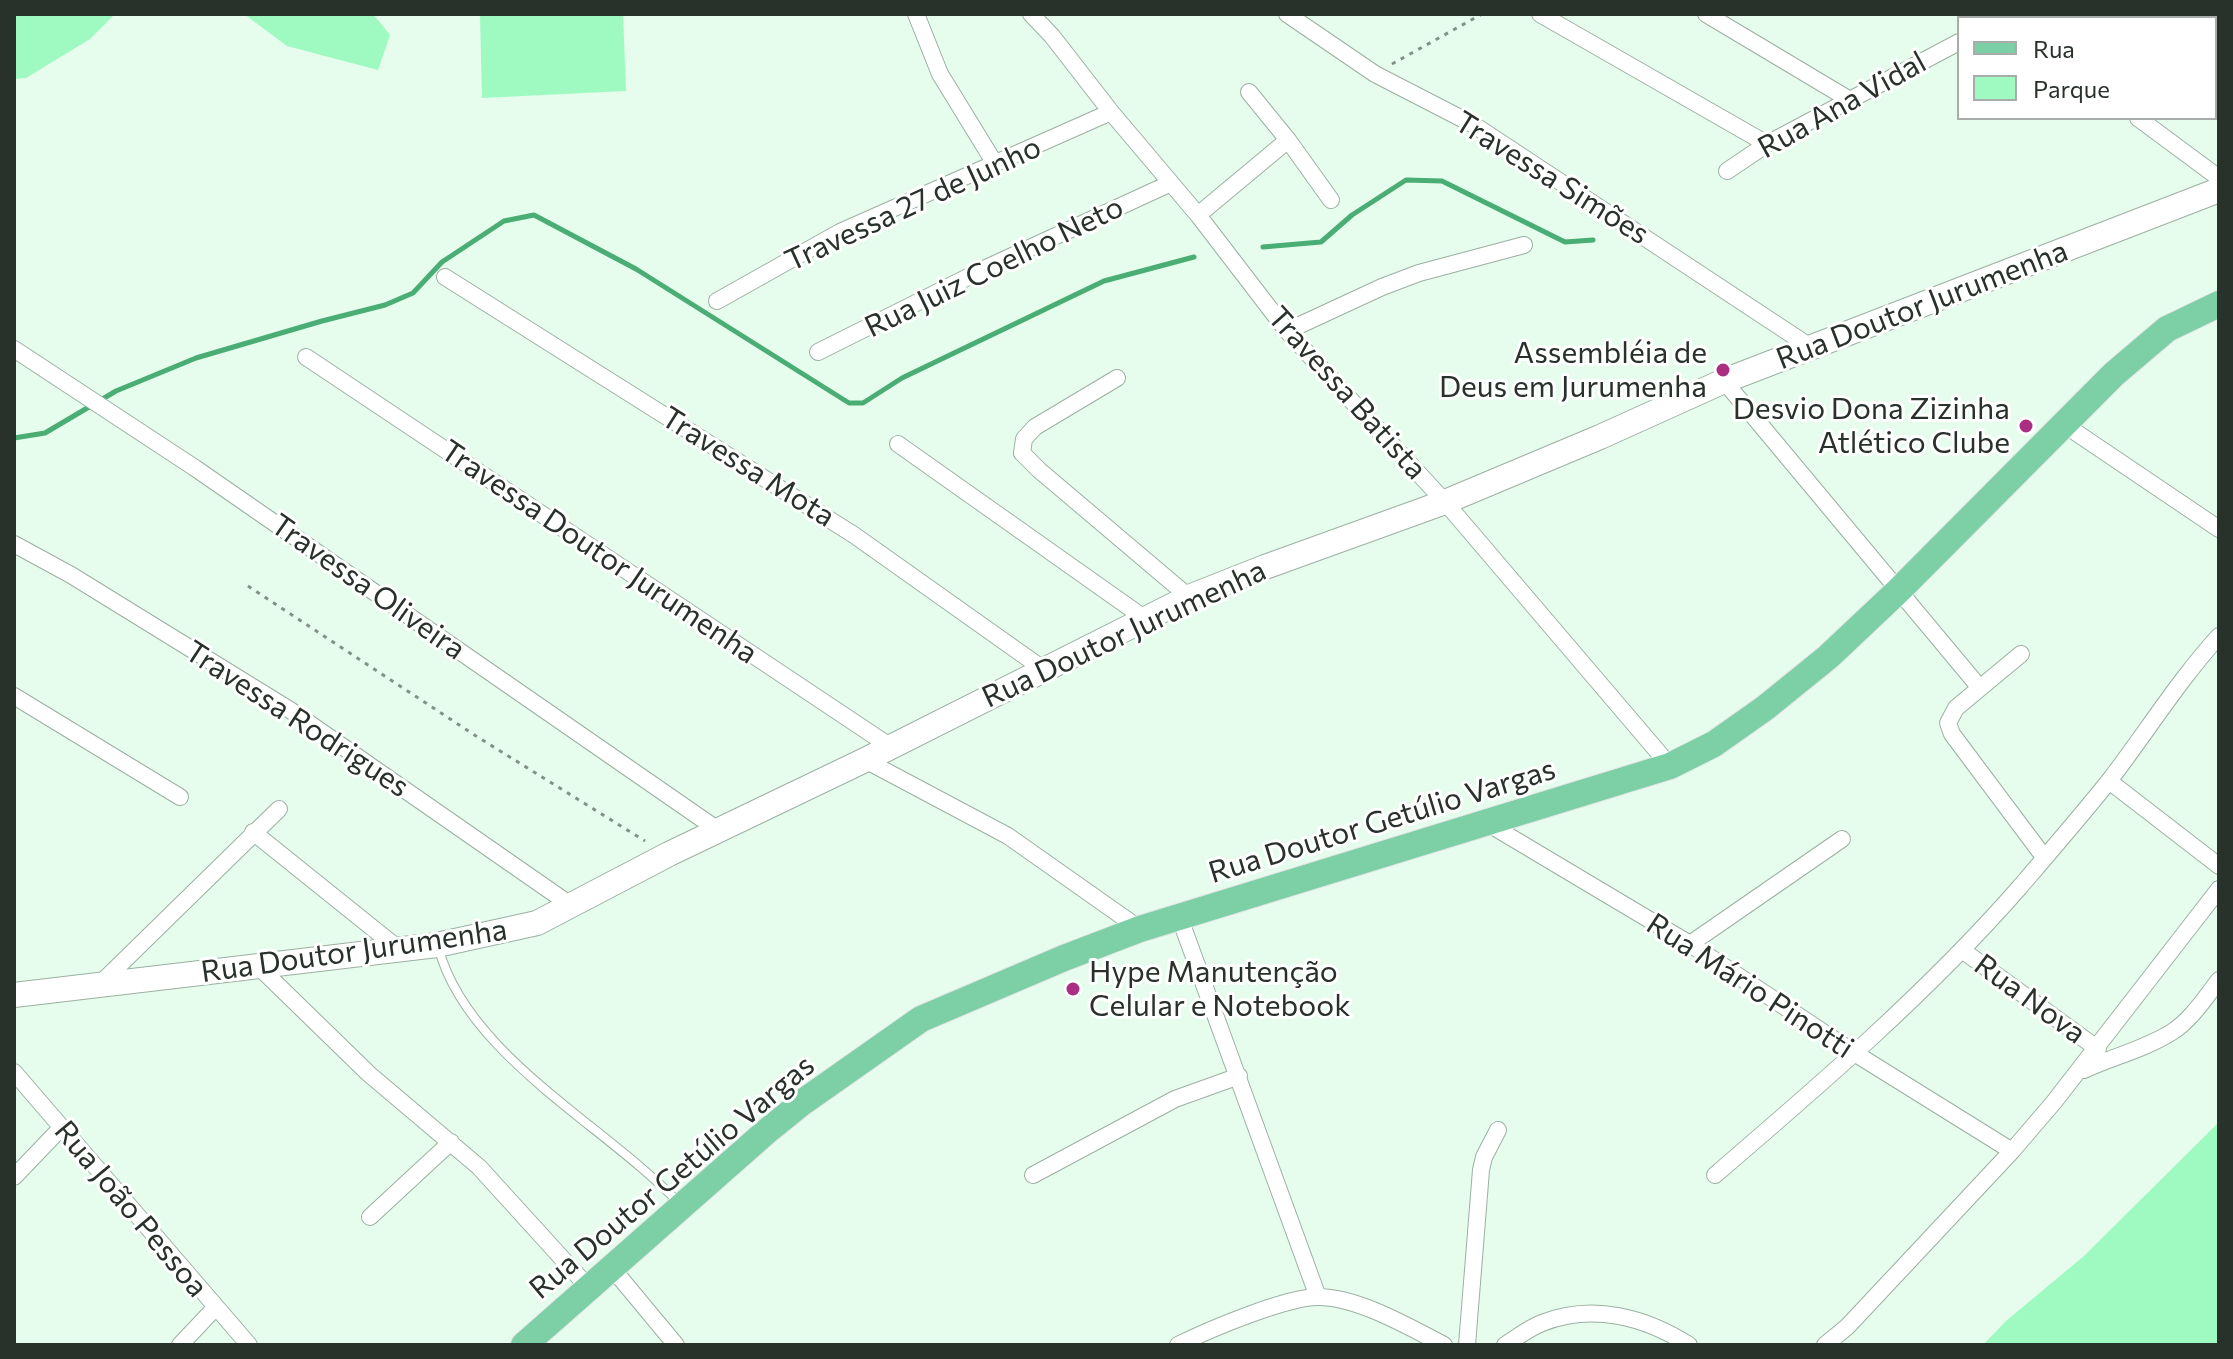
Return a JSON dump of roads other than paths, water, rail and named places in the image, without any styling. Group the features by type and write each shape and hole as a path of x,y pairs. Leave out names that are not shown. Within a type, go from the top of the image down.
{"main road":[{"name":"Rua Doutor Jurumenha","path":"14,995 437,945 537,923 669,854 865,760 1189,597 1445,502 1724,381 2219,190"},
{"name":"Rua Doutor Getúlio Vargas","path":"529,1344 681,1205 803,1102 921,1019 1140,929 1670,766 1714,744 1828,657 2114,374 2167,329 2219,304"}],"street":[{"path":"916,14 940,74 994,162"},
{"name":"Travessa Batista","path":"1031,14 1198,215 1287,331 1445,502 1670,766"},
{"name":"Travessa Simões","path":"1287,14 1375,74 1474,125 1812,348"},
{"path":"1540,14 1767,144"},
{"path":"1706,14 1850,100"},
{"name":"Rua Ana Vidal","path":"1727,171 1767,144 1957,43"},
{"path":"1249,92 1331,200"},
{"name":"Travessa 27 de Junho","path":"717,301 840,232 1111,112"},
{"path":"2141,120 2219,178"},
{"path":"1198,215 1288,140"},
{"name":"Rua Juiz Coelho Neto","path":"818,352 984,269 1171,183"},
{"path":"1287,331 1419,273 1524,245"},
{"name":"Travessa Mota","path":"445,277 854,535 1043,669"},
{"name":"Travessa Oliveira","path":"14,349 718,830"},
{"name":"Travessa Doutor Jurumenha","path":"306,357 891,747"},
{"path":"1117,378 1035,427 1024,439 1022,453 1189,597"},
{"path":"1724,381 1980,688"},
{"path":"2062,423 2219,529"},
{"path":"898,444 1147,620"},
{"name":"Travessa Rodrigues","path":"14,544 71,575 290,710 572,906"},
{"path":"1715,1175 1856,1054 1962,950 2109,781 2219,636"},
{"path":"2021,654 1949,717 1949,729 2044,857"},
{"path":"14,696 180,797"},
{"path":"865,760 1008,836 1140,929"},
{"path":"2109,781 2219,866"},
{"path":"99,985 279,809"},
{"name":"Rua Mário Pinotti","path":"1487,823 1690,944 1856,1054 2012,1151"},
{"path":"253,832 400,950"},
{"path":"1690,944 1842,839"},
{"path":"1825,1345 1847,1327 2012,1151 2098,1049 2219,889"},
{"path":"1179,916 1318,1297"},
{"name":"Rua Nova","path":"1962,950 2098,1049"},
{"path":"259,967 369,1074 479,1167 589,1288"},
{"path":"2079,1072 2148,1045 2174,1031 2199,1007 2219,980"},
{"name":"Rua João Pessoa","path":"14,1072 249,1345"},
{"path":"1033,1175 1175,1099 1239,1076"},
{"path":"14,1177 62,1127"},
{"path":"1467,1345 1481,1170 1498,1130"},
{"path":"370,1217 451,1142"},
{"path":"612,1268 676,1345"},
{"path":"1178,1345 1271,1308 1318,1297 1342,1301 1390,1318 1444,1345"},
{"path":"180,1345 215,1308"},
{"path":"1505,1345 1542,1323 1608,1313 1642,1320 1689,1345"}],"lane":[{"path":"437,945 444,971 459,999 486,1034 681,1205"}],"waterway":[{"path":"1263,247 1321,242 1352,215 1406,180 1442,181 1565,242 1593,240"},
{"path":"14,438 45,433 116,391 196,358 385,305 413,293 442,262 504,221 534,215 636,269 849,403 863,403 902,378 1104,281 1194,257"}],"place":[{"name":"Assembléia de Deus em Jurumenha","path":"1723,370"},
{"name":"Desvio Dona Zizinha Atlético Clube","path":"2026,426"},
{"name":"Hype Manutenção Celular e Notebook","path":"1073,989"}]}
